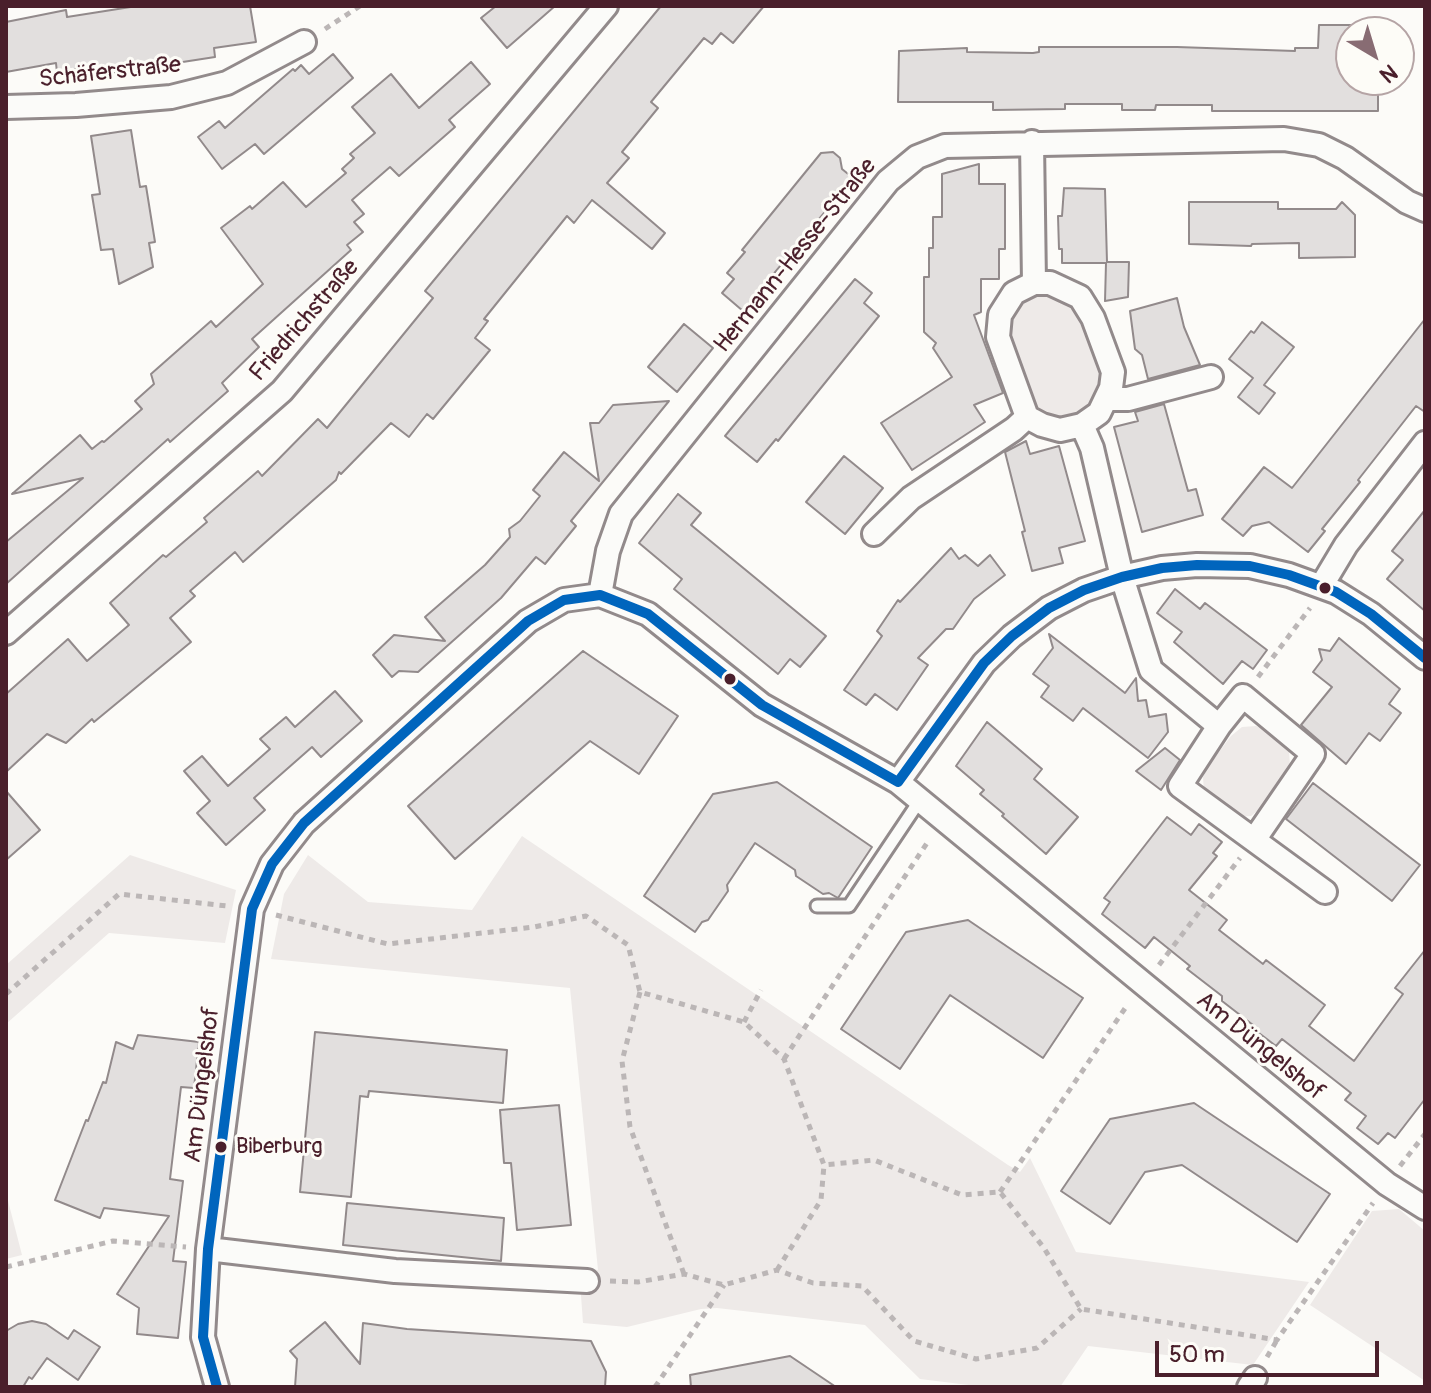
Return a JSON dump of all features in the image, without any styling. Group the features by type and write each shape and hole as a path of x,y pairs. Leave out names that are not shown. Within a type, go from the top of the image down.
{"street":[{"name":"Friedrichstraße","path":"6,633 282,391 606,6"},
{"name":"Schäferstraße","path":"6,107 171,97 227,83 304,42"},
{"name":"Hermann-Hesse-Straße","path":"600,595 608,551 621,514 888,181 917,157 945,146 1284,139 1319,145 1345,158 1407,202 1425,210"},
{"path":"1032,142 1034,283"},
{"path":"1034,283 1050,283 1080,297 1093,318 1113,372 1107,399 1099,413 1082,425 1060,430 1027,417 998,337 1000,315 1014,293 1034,283"},
{"path":"1107,399 1128,399 1211,377"},
{"path":"874,534 911,498 1027,417"},
{"path":"1082,425 1092,448 1122,577 1151,670 1219,726"},
{"path":"1322,585 1346,545 1425,443"},
{"path":"898,782 984,663 1012,636 1049,608 1084,590 1122,577 1162,568 1250,566 1322,585 1371,614 1425,658"},
{"name":"Am Düngelshof","path":"217,1387 203,1337 208,1249 252,909 272,864 315,812 528,621 564,600 600,595 648,614 762,705 898,782 1387,1184 1425,1208"},
{"path":"1254,840 1313,754 1243,696 1219,726 1180,786 1325,892"},
{"path":"208,1249 395,1271 587,1281"}],"lane":[{"path":"817,906 849,906 920,800"}],"path":[{"path":"304,42 360,6"},
{"path":"1243,696 1309,611 1322,585"},
{"path":"784,1059 943,819"},
{"path":"1000,1192 1117,1016 1254,840"},
{"path":"6,994 119,894 252,909 388,944 534,927 586,916 628,945 640,992 622,1061 630,1127 684,1274"},
{"path":"744,1022 761,990"},
{"path":"640,992 744,1022 784,1059 824,1165 821,1200 777,1270"},
{"path":"1000,1192 1044,1248 1081,1309 1277,1340 1425,1134"},
{"path":"824,1165 874,1160 962,1195 1000,1192"},
{"path":"6,1267 113,1241 208,1249"},
{"path":"587,1281 638,1282 684,1274 724,1285 777,1270 813,1283 862,1286 914,1341 976,1359 1037,1348 1081,1309"},
{"path":"655,1387 724,1285"}],"shaded area":[{"path":"1053,295 1071,303 1082,319 1100,367 1102,386 1094,404 1077,415 1057,418 1039,410 1028,393 1011,347 1008,326 1017,308 1033,297"},
{"path":"1256,726 1280,740 1289,751 1290,766 1262,807 1251,816 1237,817 1204,792 1203,777 1231,736 1242,727"},
{"path":"522,836 1008,1165 1020,1172 1030,1158 1076,1252 1309,1282 1253,1365 1088,1346 1060,1387 985,1387 920,1379 865,1325 717,1308 627,1327 583,1323 579,1268 598,1270 570,988 271,959 284,894 308,855 368,902 472,910"},
{"path":"130,855 236,890 225,943 109,933 6,1024 6,965"},
{"path":"6,1193 22,1255 6,1259"},
{"path":"1399,1209 1425,1231 1425,1381 1310,1305 1372,1211"}],"building":[{"path":"137,6 250,6 256,42 214,48 215,57 92,76 91,72 76,74 76,69 57,73 56,63 6,72 6,22 66,10 67,17"},
{"path":"496,6 555,6 507,48 481,18"},
{"path":"661,6 764,6 733,43 721,33 712,44 704,38 651,102 658,108 622,152 629,158 607,183 665,233 652,249 592,200 574,223 567,216 484,319 488,321 475,338 490,350 433,419 427,414 409,437 391,423 341,474 339,472 336,480 243,562 235,552 190,591 195,596 170,618 191,642 66,743 47,734 6,772 6,694 68,639 87,661 129,625 110,603 163,555 166,557 207,522 204,518 258,471 262,476 318,419 327,428 433,298 425,291"},
{"path":"1319,25 1335,25 1335,96 1378,96 1378,111 1212,111 1212,105 1156,105 1155,110 1122,110 1122,104 1065,104 1065,109 993,110 993,102 898,102 899,51 967,48 967,52 1033,53 1039,52 1039,47 1295,51 1295,48 1318,48"},
{"path":"333,54 353,78 264,154 255,144 222,169 198,137 219,121 225,128 293,69 295,71 301,65 309,74"},
{"path":"471,62 490,84 449,120 455,127 399,176 390,167 352,200 364,214 354,222 363,232 347,245 351,250 252,339 259,347 222,383 228,391 170,442 168,439 6,584 6,542 83,478 12,494 80,435 92,449 104,442 142,409 135,401 154,384 151,374 211,321 216,327 263,284 221,228 250,206 252,209 283,182 306,207 346,173 342,169 354,158 350,154 375,133 352,107 391,74 419,108"},
{"path":"131,130 140,187 146,186 155,242 149,243 153,267 119,284 113,249 101,250 92,195 100,194 91,136"},
{"path":"833,152 840,158 842,169 853,178 743,311 722,293 734,279 727,273 821,153"},
{"path":"979,164 979,184 1005,184 1005,249 999,249 999,279 981,279 981,312 974,315 1003,393 974,405 985,422 912,470 881,423 952,377 933,348 936,343 924,332 924,277 929,277 933,217 942,217 942,174"},
{"path":"1064,188 1105,189 1107,262 1129,262 1128,297 1105,301 1106,263 1062,263 1058,216 1062,216"},
{"path":"1189,202 1278,202 1278,209 1336,209 1342,202 1355,215 1355,257 1299,258 1299,243 1251,246 1189,244"},
{"path":"855,279 872,293 864,303 879,316 778,441 776,439 757,462 725,436"},
{"path":"1177,298 1184,327 1200,365 1148,379 1142,355 1135,349 1130,311"},
{"path":"1425,319 1425,412 1416,406 1358,480 1360,482 1322,529 1325,531 1308,552 1269,522 1252,526 1243,536 1222,519 1264,467 1292,488"},
{"path":"1262,322 1294,347 1264,385 1275,393 1259,414 1238,397 1253,378 1229,359"},
{"path":"684,324 713,348 677,392 648,367"},
{"path":"669,401 571,521 576,526 545,564 536,557 501,598 418,672 399,671 392,677 373,655 394,635 445,641 425,617 485,565 510,537 509,529 520,521 540,496 533,490 564,452 599,481 590,423 599,423 613,405"},
{"path":"1164,404 1188,491 1196,489 1203,515 1142,532 1114,427 1138,421 1135,412"},
{"path":"1026,441 1030,454 1059,446 1085,541 1059,548 1063,563 1032,571 1005,452"},
{"path":"844,456 883,488 845,534 806,502"},
{"path":"678,494 701,513 691,525 826,636 800,667 790,659 778,674 674,589 682,579 639,543"},
{"path":"1425,510 1425,611 1387,579 1403,560 1392,551"},
{"path":"951,548 959,559 965,555 978,566 990,555 1005,575 974,599 953,629 946,629 918,658 928,665 897,710 875,694 866,705 844,690 882,636 877,631 898,600 900,602"},
{"path":"1175,589 1200,609 1205,603 1267,650 1253,669 1242,661 1223,684 1174,642 1182,632 1157,613"},
{"path":"1049,634 1125,693 1136,678 1138,701 1146,700 1149,717 1166,714 1168,732 1148,758 1083,708 1073,721 1041,697 1049,686 1033,674 1053,648"},
{"path":"1339,638 1400,689 1389,704 1401,713 1380,741 1369,733 1346,764 1301,725 1332,687 1313,672 1322,660 1319,649 1330,651"},
{"path":"583,651 678,716 639,774 590,741 455,859 408,806"},
{"path":"335,691 362,721 321,757 312,747 254,798 265,810 226,845 197,813 210,801 184,771 202,756 228,786 270,749 260,739 286,717 295,727"},
{"path":"987,722 1042,769 1034,779 1078,817 1046,854 1002,816 1004,814 980,794 984,790 956,766"},
{"path":"1165,748 1180,760 1161,790 1136,771"},
{"path":"777,782 872,847 838,898 829,893 823,894 755,843 727,885 728,891 708,920 702,922 695,932 644,896 713,794"},
{"path":"1313,783 1420,865 1392,901 1286,819"},
{"path":"6,791 40,830 6,860"},
{"path":"1167,817 1191,835 1199,824 1222,842 1213,853 1217,856 1189,890 1227,920 1219,930 1263,964 1266,960 1325,1005 1309,1026 1354,1061 1403,994 1395,988 1425,950 1425,1099 1395,1138 1388,1133 1378,1144 1357,1128 1366,1116 1345,1100 1351,1093 1282,1039 1276,1046 1251,1027 1253,1025 1222,1001 1222,996 1187,969 1190,966 1154,937 1145,948 1102,914 1110,902 1104,898"},
{"path":"968,920 1083,998 1043,1058 950,995 900,1069 841,1029 906,932"},
{"path":"315,1032 507,1050 503,1103 369,1091 368,1097 360,1096 351,1197 300,1192"},
{"path":"138,1035 199,1042 194,1088 181,1087 170,1179 183,1181 173,1261 186,1262 178,1338 137,1334 139,1308 117,1294 169,1216 104,1208 100,1218 55,1200 86,1120 103,1082 106,1083 116,1042 133,1049"},
{"path":"1194,1103 1330,1194 1297,1242 1182,1165 1145,1172 1110,1224 1061,1191 1110,1119"},
{"path":"559,1105 571,1225 517,1230 511,1163 504,1163 500,1110"},
{"path":"347,1203 504,1218 501,1261 343,1245"},
{"path":"32,1321 46,1324 68,1339 74,1330 100,1347 78,1380 47,1358 23,1387 6,1387 6,1331"},
{"path":"325,1322 360,1364 363,1323 407,1329 591,1341 606,1372 605,1387 295,1387 297,1359 290,1351"},
{"path":"790,1356 836,1387 691,1387 690,1375"}],"transit line":[{"path":"898,782 984,663 1012,636 1049,608 1084,590 1122,577 1162,568 1197,565 1250,566 1289,575 1336,592 1371,614 1425,658"},
{"path":"217,1387 203,1337 208,1249 252,909 272,864 304,823 528,621 564,600 600,595 648,614 762,705 898,782"}],"place":[{"name":"Biberburg","path":"221,1147"}]}
